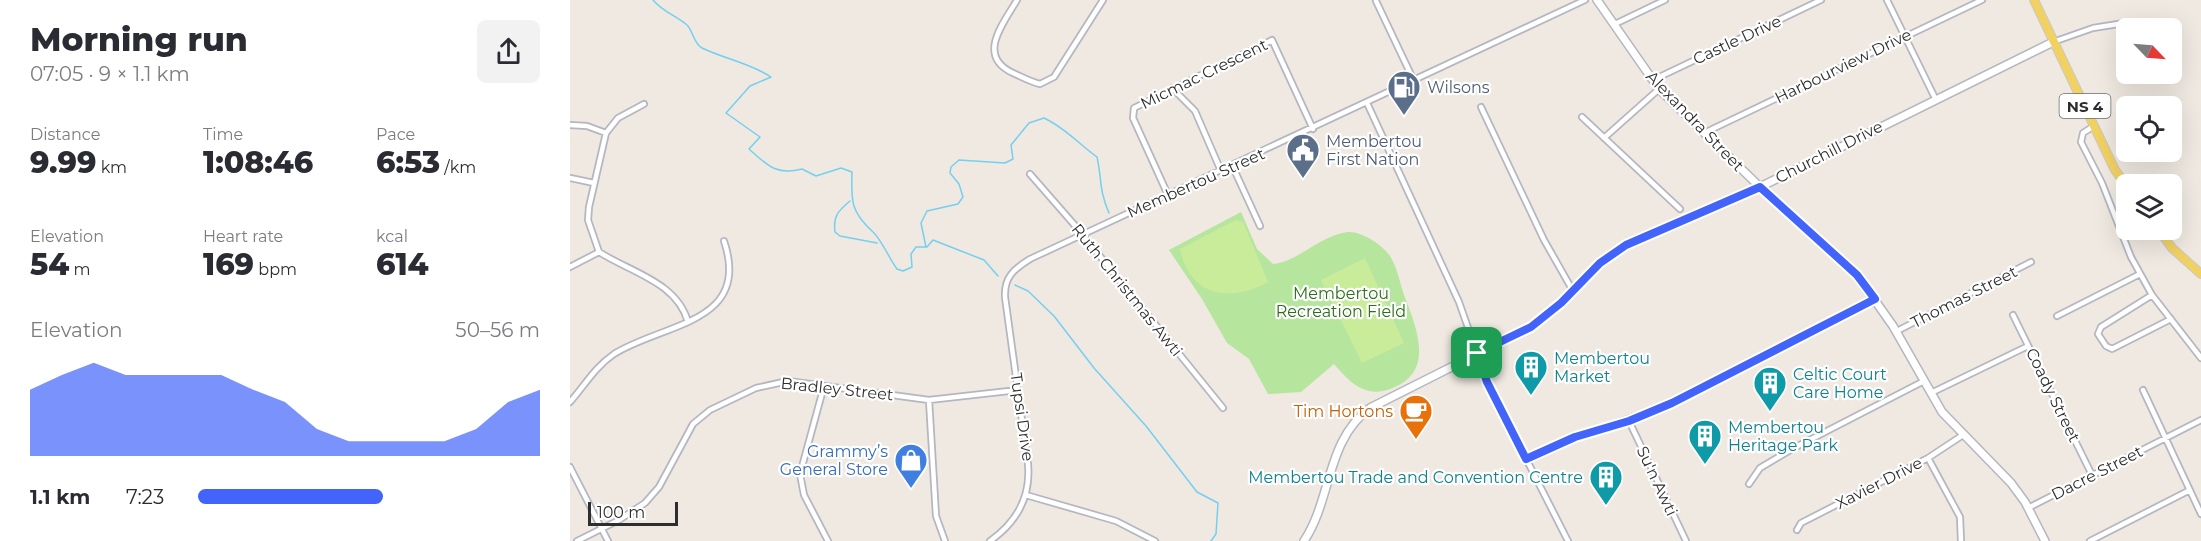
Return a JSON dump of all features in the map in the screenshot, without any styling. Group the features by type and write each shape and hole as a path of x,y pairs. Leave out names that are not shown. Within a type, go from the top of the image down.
{"main road":[{"name":"Alexandra Street","path":"1597,0 1659,88 1760,187 1857,275 1897,332 1930,394 1963,435 2007,478 2028,508 2045,541"},
{"name":"NS 4","path":"2034,0 2118,174"},
{"name":"Churchill Drive","path":"1304,541 1314,522 1340,445 1354,422 1383,400 1531,327 1574,291 1600,263 1626,245 1760,187 1935,98 2053,42"},
{"path":"2166,240 2201,274"}],"street":[{"path":"1017,0 997,36 994,51 1001,66 1035,82 1048,82 1054,77 1103,0"},
{"name":"Membertou Street","path":"1006,280 1022,264 1083,234 1313,129 1585,0"},
{"path":"1615,24 1665,0"},
{"name":"Castle Drive","path":"1652,80 1821,0"},
{"path":"1887,0 1935,98"},
{"name":"Harbourview Drive","path":"1704,133 1982,0"},
{"path":"1376,1 1414,81"},
{"path":"2053,42 2093,28 2116,24"},
{"name":"Micmac Crescent","path":"1168,195 1132,112 1138,104 1272,40 1313,129"},
{"path":"1172,87 1195,111 1221,171"},
{"path":"1604,138 1659,88"},
{"path":"1367,103 1459,302 1487,382 1568,541"},
{"path":"644,104 618,118 606,133 588,214 599,252 665,289 682,306 688,322"},
{"path":"1481,107 1549,249 1574,291"},
{"path":"1582,117 1680,209"},
{"path":"570,125 587,126 606,133"},
{"path":"2094,126 2083,133 2081,142 2097,172 2124,241 2152,295 2201,357"},
{"path":"1232,165 1260,226"},
{"name":"Ruth Christmas Awti","path":"1030,174 1083,234 1223,408"},
{"path":"570,178 594,183"},
{"path":"570,402 597,367 613,355 688,322 713,307 725,292 730,270 724,242"},
{"path":"570,267 599,252"},
{"name":"Thomas Street","path":"1897,332 2031,262"},
{"path":"2058,316 2140,273"},
{"name":"Tupsi Drive","path":"990,541 1010,524 1026,495 1029,464 1005,297 1006,280"},
{"path":"2152,295 2101,327 2098,334 2106,346 2112,349 2171,319"},
{"path":"1526,459 1575,437 1629,421 1680,399 1875,299"},
{"name":"Coady Street","path":"2013,315 2092,475"},
{"path":"1930,394 2028,346"},
{"path":"1749,484 1760,468 1792,449 1924,381"},
{"name":"Bradley Street","path":"577,541 637,509 651,496 664,478 686,432 710,410 747,392 776,382 929,400 1018,390"},
{"path":"824,386 800,474 804,495 828,541"},
{"path":"2143,390 2201,514"},
{"path":"929,400 935,509 939,529 945,541"},
{"name":"Dacre Street","path":"2028,508 2201,420"},
{"name":"Su'n Awti","path":"1629,421 1686,541"},
{"name":"Xavier Drive","path":"1797,530 1801,523 1928,458 1963,435"},
{"path":"1928,458 1960,518 1960,541"},
{"path":"570,467 608,541"},
{"path":"2090,541 2190,490"},
{"path":"1026,495 1116,521 1155,541"}],"green space":[{"name":"Membertou Recreation Field","path":"1241,212 1257,249 1273,264 1292,258 1328,238 1348,232 1365,236 1382,247 1395,265 1418,336 1418,362 1413,374 1403,383 1378,392 1357,386 1334,364 1301,392 1268,394 1249,359 1227,343 1202,299 1169,250"},
{"path":"1236,220 1243,222 1268,282 1254,289 1240,292 1213,291 1202,286 1193,277 1185,265 1180,249"},
{"path":"1365,258 1404,343 1362,363 1321,280"}],"waterway":[{"path":"653,0 687,25 697,44 702,48 755,68 771,77 750,86 726,113 760,137 749,149 772,168 779,170 802,169 816,176 841,168 852,172 852,199 856,212 879,239 897,269 903,271 912,267 911,254 916,247 926,247"},
{"path":"926,247 921,223 927,211 958,204 963,197 959,184 950,173 951,167 959,160 1005,163 1013,159 1011,145 1029,123 1044,118 1065,131 1097,157 1102,191 1109,213"},
{"path":"850,201 837,214 835,232 840,236 877,243"},
{"path":"927,247 933,240 984,260 998,276"},
{"path":"1015,285 1028,291 1054,316 1094,368 1146,426 1197,492 1218,503 1216,534 1211,541"}],"place":[{"name":"Wilsons","path":"1404,116"},
{"name":"Membertou First Nation","path":"1303,179"},
{"name":"Membertou Market","path":"1531,396"},
{"name":"Celtic Court Care Home","path":"1770,412"},
{"name":"Tim Hortons","path":"1416,440"},
{"name":"Membertou Heritage Park","path":"1705,465"},
{"name":"Grammy’s General Store","path":"911,489"},
{"name":"Membertou Trade and Convention Centre","path":"1606,506"}],"route":[{"path":"1760,187 1857,275 1875,299 1672,403 1629,421 1575,437 1526,459 1487,382 1477,353 1531,327 1550,314 1600,263 1626,245 1760,187"}]}
